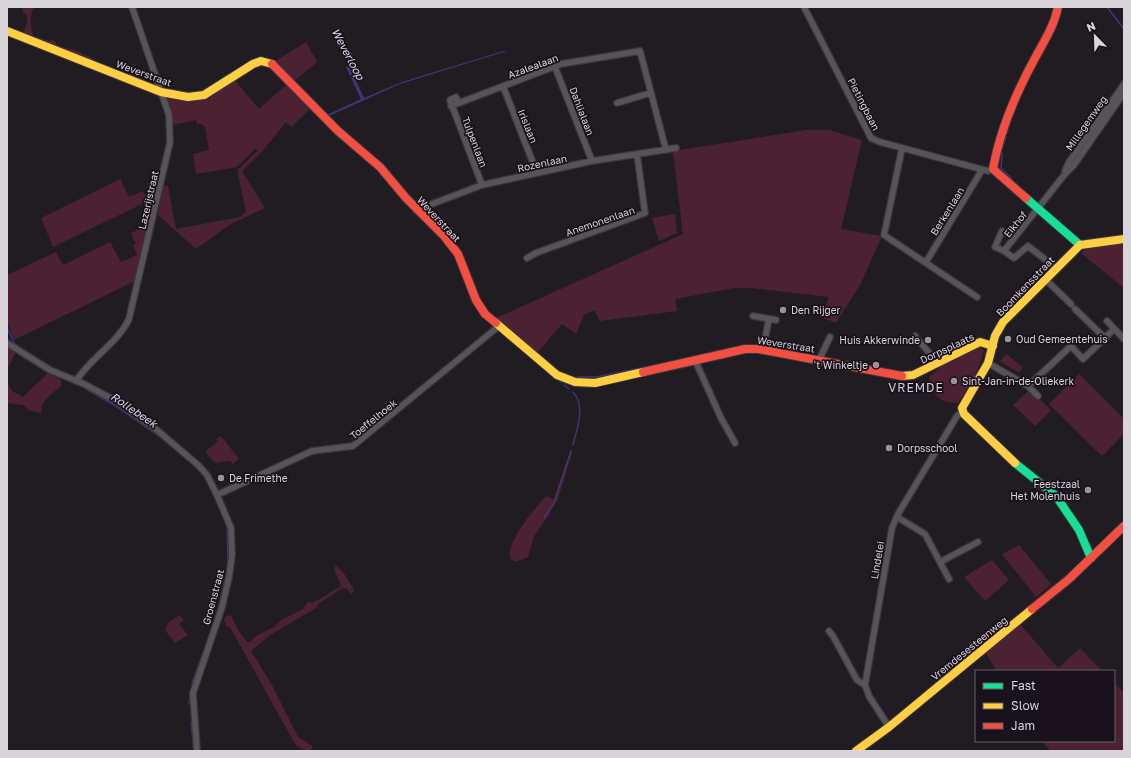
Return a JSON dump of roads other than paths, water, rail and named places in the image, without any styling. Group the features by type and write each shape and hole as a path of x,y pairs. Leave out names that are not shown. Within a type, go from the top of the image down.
{"street":[{"name":"Lazerijstraat","path":"76,381 89,364 122,330 129,319 170,142 169,115 132,7"},
{"name":"Pietingbaan","path":"804,7 871,138 982,170 988,171 993,169"},
{"path":"1058,7 1054,24 1008,110 997,147 993,169 1080,245 1124,239"},
{"name":"Weverstraat","path":"7,31 161,92 197,97 253,64 260,61 269,63 338,131 380,167 416,210 444,236 458,254 480,307 498,326 557,375 575,382 595,383 745,349 763,349 897,376 913,375"},
{"name":"Azalealaan","path":"451,106 450,100 456,97 459,103 555,67 640,51 650,93"},
{"name":"Dahlialaan","path":"555,67 592,162"},
{"name":"Millegemweg","path":"1039,209 1065,174 1074,165 1124,84"},
{"name":"Irislaan","path":"503,86 537,173"},
{"path":"617,103 650,93 666,150"},
{"name":"Millegemweg","path":"1104,117 1124,94"},
{"name":"Tulpenlaan","path":"451,106 482,185"},
{"name":"Rozenlaan","path":"416,210 482,185 592,162 676,148"},
{"path":"902,148 884,235 977,297"},
{"name":"Anemonenlaan","path":"528,258 536,253 643,215 645,211 636,154"},
{"name":"Berkenlaan","path":"926,262 982,170"},
{"name":"Eikhof","path":"1004,251 1039,209"},
{"name":"Eikhof","path":"1002,231 995,247 1014,258 1028,246 1056,268"},
{"name":"Boomkensstraat","path":"993,346 995,336 1004,322 1080,245"},
{"path":"1045,279 1071,304"},
{"path":"1075,309 1105,338"},
{"path":"753,316 776,320"},
{"path":"763,349 769,319"},
{"path":"1106,322 1124,338"},
{"name":"Toeffelhoek","path":"217,495 312,451 354,446 498,326"},
{"path":"1028,386 1071,346 1083,359 1114,329"},
{"path":"915,336 931,355 935,364"},
{"path":"819,360 830,337"},
{"name":"Dorpsplaats","path":"913,375 980,342 993,346"},
{"name":"Groenstraat","path":"7,343 50,370 116,401 177,445 207,475 217,495 231,528 231,563 222,607 194,687 192,707 198,751"},
{"path":"993,346 988,363 962,408 964,414 1010,459 1057,497 1079,530 1091,558"},
{"path":"695,360 721,418 735,443"},
{"path":"988,363 1028,386 1038,396"},
{"name":"Lindelei","path":"865,685 892,528 897,516 957,416 961,413 962,408"},
{"path":"897,516 925,534 949,579"},
{"name":"Vremdesesteenweg","path":"856,751 889,727 1069,579 1124,526"},
{"path":"940,562 978,542"},
{"path":"829,631 856,680 865,685 869,696 889,727"}],"waterway":[{"path":"1107,7 1124,29"},
{"path":"1007,133 1010,122"},
{"path":"1004,143 1006,137"},
{"path":"1002,153 1001,168 1012,179"},
{"name":"Rollebeek","path":"7,327 14,343 21,348"},
{"name":"Rollebeek","path":"24,350 31,355"},
{"path":"577,377 596,377 646,367"},
{"name":"Weverloop","path":"556,378 561,382"},
{"name":"Weverloop","path":"564,385 569,389"},
{"name":"Rollebeek","path":"86,389 114,405 166,441"},
{"name":"Weverloop","path":"573,392 577,397 580,410 573,445"},
{"name":"Weverloop","path":"544,518 554,503 571,451"},
{"name":"Rollebeek","path":"206,479 218,504"},
{"name":"Rollebeek","path":"227,524 228,562"},
{"name":"Rollebeek","path":"221,599 226,578"},
{"name":"Rollebeek","path":"192,683 206,645"},
{"name":"Rollebeek","path":"189,703 190,695"},
{"name":"Rollebeek","path":"191,723 194,751"}],"place":[{"name":"Den Rijger","path":"783,310"},
{"name":"Oud Gemeentehuis","path":"1008,339"},
{"name":"Huis Akkerwinde","path":"928,340"},
{"name":"'t Winkeltje","path":"876,365"},
{"name":"Sint-Jan-in-de-Oliekerk","path":"954,381"},
{"name":"Dorpsschool","path":"889,448"},
{"name":"De Frimethe","path":"221,478"},
{"name":"Feestzaal Het Molenhuis","path":"1088,490"}],"district":[{"name":"VREMDE","path":"916,388"}]}
